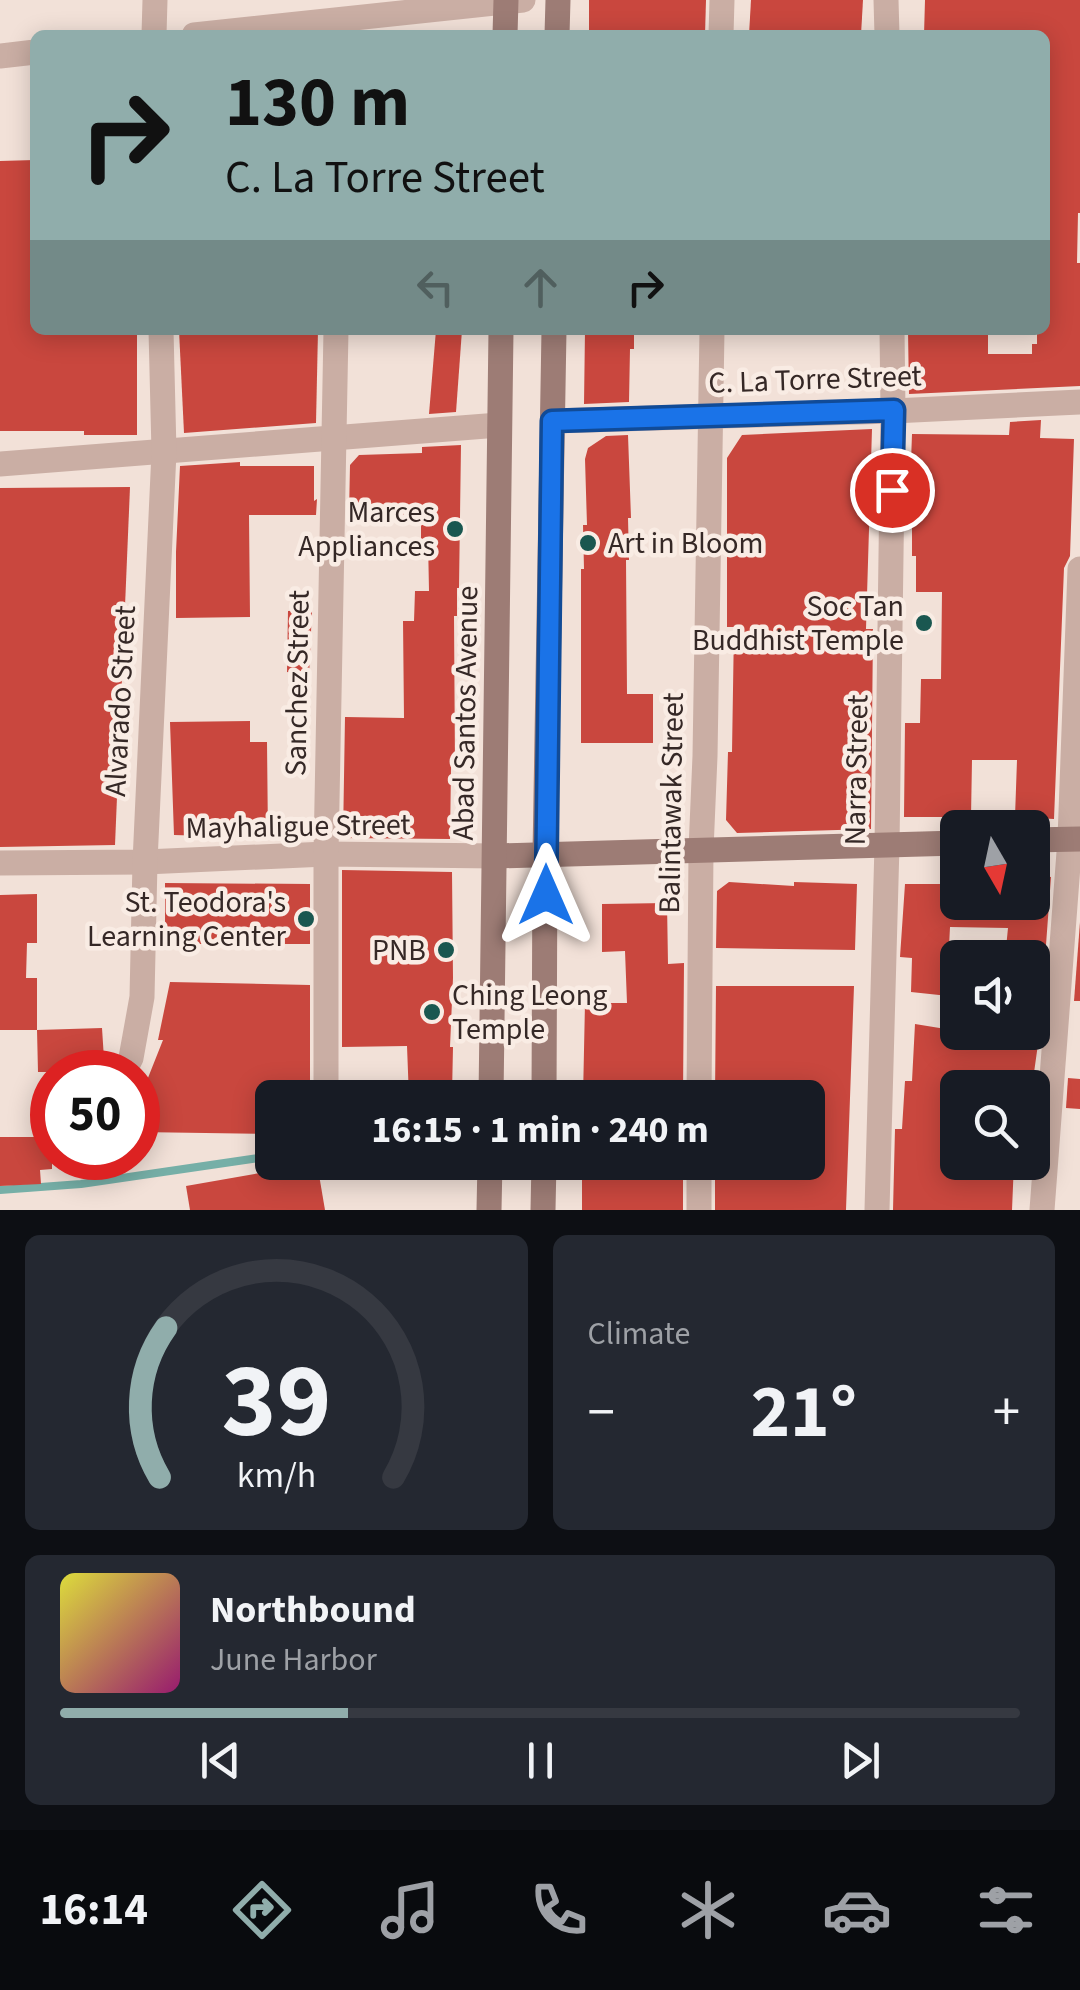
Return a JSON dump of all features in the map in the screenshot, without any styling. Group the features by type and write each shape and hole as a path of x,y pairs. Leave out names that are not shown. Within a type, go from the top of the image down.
{"main road":[{"path":"557,30 558,0"},
{"path":"506,30 512,1"},
{"name":"Abad Santos Avenue","path":"492,1080 501,335"},
{"path":"544,1080 554,335"},
{"path":"1050,840 1075,839"},
{"name":"Mayhaligue Street","path":"496,856 940,844"},
{"path":"490,1180 490,1210"},
{"path":"544,1180 544,1210"}],"street":[{"path":"154,30 155,0"},
{"path":"721,30 722,0"},
{"path":"886,0 886,30"},
{"path":"237,30 512,1"},
{"path":"0,56 30,53"},
{"name":"Alvarado Street","path":"132,1050 142,997 164,452 161,335"},
{"name":"Sanchez Street","path":"326,1080 326,854 336,335"},
{"name":"Balintawak Street","path":"700,1080 712,335"},
{"name":"Narra Street","path":"877,1210 888,845 892,335"},
{"name":"C. La Torre Street","path":"552,421 1080,402"},
{"path":"0,464 500,426"},
{"path":"1042,1210 1075,839 1080,569"},
{"name":"Mayhaligue Street","path":"0,863 145,862 326,854 496,856"},
{"path":"698,1210 699,1180"}],"building":[{"path":"589,0 706,0 705,30 589,30"},
{"path":"751,0 863,0 861,30 749,30"},
{"path":"925,0 1080,0 1080,386 909,394 908,335 988,335 988,354 1032,354 1037,335 1050,335 1050,30 924,30"},
{"path":"30,160 30,335 137,335 137,435 0,431 0,161"},
{"path":"179,335 318,335 316,423 184,433"},
{"path":"436,335 462,335 456,412 429,414"},
{"path":"585,335 634,335 629,402 584,404"},
{"path":"1041,420 1040,438 1074,439 1070,556 1064,568 1054,819 1050,819 1050,810 1015,810 1017,760 972,760 971,810 940,810 940,817 904,817 905,723 920,723 921,679 941,679 942,592 916,592 916,556 912,556 909,518 912,434 1009,435 1010,422"},
{"path":"872,429 866,629 873,629 871,829 737,833 726,820 728,752 732,752 734,627 727,627 727,458 742,435"},
{"path":"628,435 631,518 626,560 627,694 653,694 653,743 581,743 585,459 588,448 606,436"},
{"path":"461,445 450,839 343,838 345,717 404,718 403,621 414,621 415,591 429,591 428,540 421,540 421,514 349,515 350,465 359,455 422,453 422,447"},
{"path":"240,462 240,466 314,466 316,515 249,515 250,617 176,618 180,466"},
{"path":"130,487 115,845 0,847 0,488"},
{"path":"312,610 309,676 287,672 288,611"},
{"path":"250,721 250,742 267,742 268,838 174,835 170,722"},
{"path":"342,870 452,872 452,1080 408,1080 407,1046 342,1047"},
{"path":"729,882 857,884 855,950 716,948 717,891"},
{"path":"165,883 310,884 310,944 165,944"},
{"path":"905,884 940,884 940,920 1048,920 1046,940 1007,940 1008,928 950,927 949,940 940,940 940,995 911,992 912,958 900,957"},
{"path":"37,894 37,943 27,943 26,978 37,978 37,1030 0,1030 0,895"},
{"path":"667,903 668,964 684,963 683,1080 583,1080 585,1003 627,1003 625,951 602,952 602,904"},
{"path":"1080,922 1080,1001 1074,1001"},
{"path":"170,982 310,985 310,1080 255,1080 255,1134 160,1132 159,1050 163,1040 158,1040"},
{"path":"716,986 854,986 846,1210 715,1210 715,1180 825,1180 825,1080 715,1080"},
{"path":"915,1024 940,1028 940,1050 1037,1050 1034,1070 940,1070 940,1180 1013,1180 1012,1210 893,1210 895,1129 902,1129 905,1081 912,1081"},
{"path":"102,1028 103,1050 37,1050 37,1030"},
{"path":"1068,1078 1080,1079 1080,1109 1066,1108"},
{"path":"0,1137 30,1137 30,1180 41,1180 41,1184 0,1186"},
{"path":"255,1174 255,1180 320,1180 325,1210 190,1210 186,1186"},
{"path":"582,1180 683,1180 683,1210 582,1210"}],"waterway":[{"path":"0,1190 81,1184 255,1158"}],"place":[{"name":"Marces Appliances","path":"455,529"},
{"name":"Art in Bloom","path":"588,543"},
{"name":"Soc Tan Buddhist Temple","path":"924,623"},
{"name":"St. Teodora's Learning Center","path":"306,919"},
{"name":"PNB","path":"446,950"},
{"name":"Ching Leong Temple","path":"432,1012"}],"route":[{"path":"546,895 552,421 894,410 892,490"}]}
